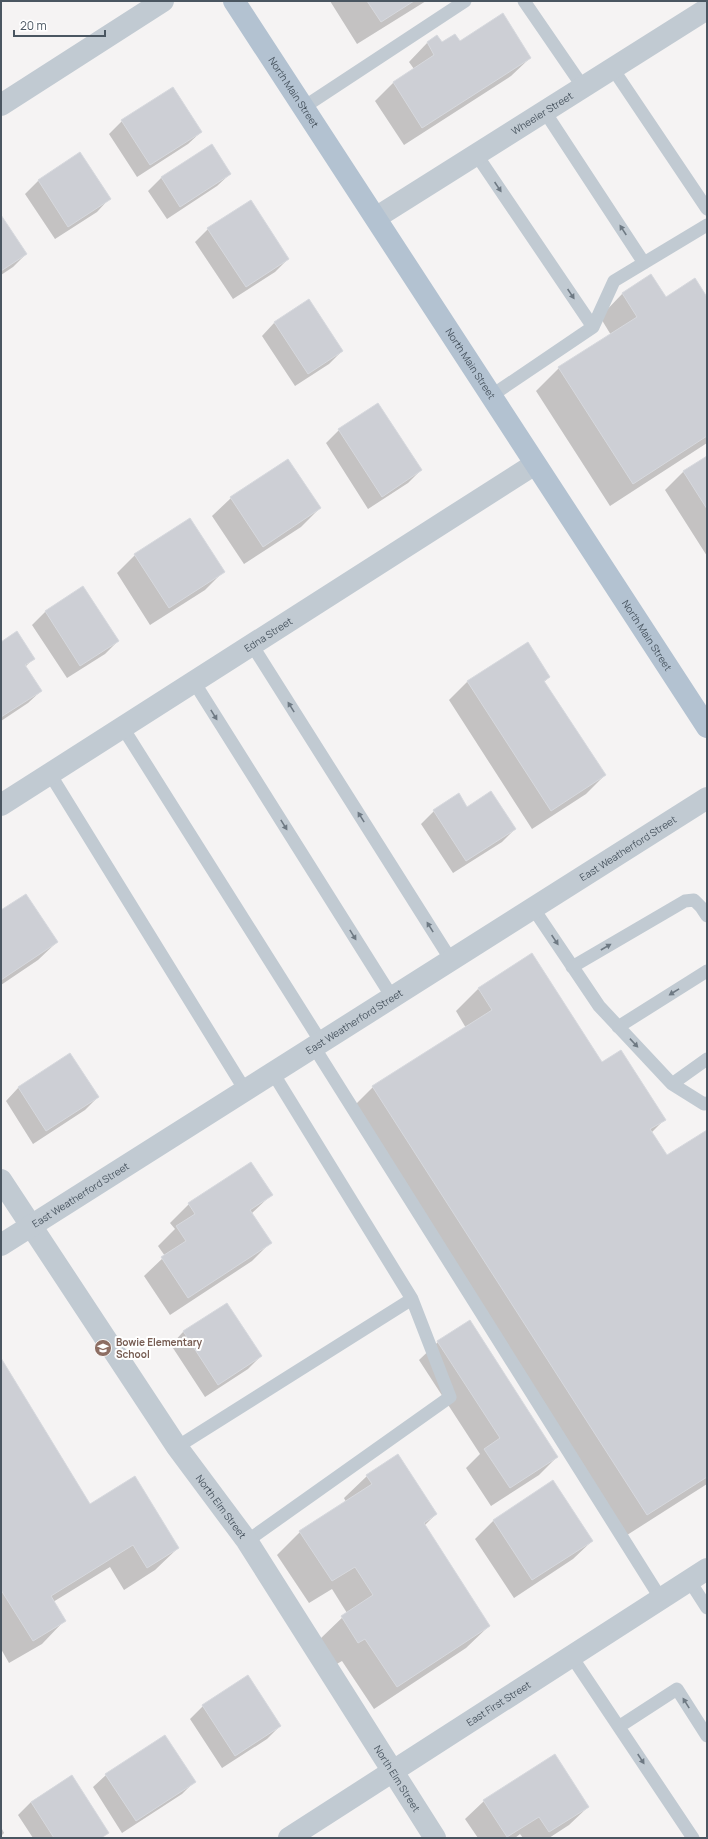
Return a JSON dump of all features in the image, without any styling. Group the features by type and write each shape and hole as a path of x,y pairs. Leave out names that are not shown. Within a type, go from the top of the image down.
{"main road":[{"name":"North Main Street","path":"234,1 377,217 491,396 707,727"}],"street":[{"path":"3,100 163,1"},
{"name":"Wheeler Street","path":"377,217 707,9"},
{"name":"Edna Street","path":"1,805 535,464"},
{"name":"East Weatherford Street","path":"1,1245 707,798"},
{"name":"North Elm Street","path":"1,1180 178,1447 247,1542 435,1838"},
{"name":"East First Street","path":"289,1838 572,1657 698,1574"}],"lane":[{"path":"304,107 465,1"},
{"path":"524,1 583,87"},
{"path":"613,68 707,209"},
{"path":"545,112 644,263"},
{"path":"476,154 593,327"},
{"path":"491,396 593,327 614,281 707,225"},
{"path":"252,645 451,960"},
{"path":"194,682 392,997"},
{"path":"123,728 317,1045 661,1599"},
{"path":"50,774 245,1090"},
{"path":"572,967 685,901 694,900 707,916"},
{"path":"533,908 599,1006 672,1084 704,1104 707,1103"},
{"path":"618,1027 707,971"},
{"path":"672,1084 707,1059"},
{"path":"247,1542 450,1397 412,1299 272,1073"},
{"path":"178,1447 412,1299"},
{"path":"698,1574 707,1608"},
{"path":"572,1657 620,1726 693,1838"},
{"path":"620,1726 677,1689 707,1736"}],"building":[{"path":"367,1 414,1 381,22"},
{"path":"503,13 531,58 422,128 393,82 434,55 427,42 437,35 442,42 455,34 460,41"},
{"path":"173,87 202,132 150,165 121,120"},
{"path":"212,144 231,174 180,207 161,177"},
{"path":"80,152 111,199 68,227 38,180"},
{"path":"251,200 289,259 246,287 207,228"},
{"path":"1,215 27,254 1,271"},
{"path":"651,274 666,297 695,278 707,297 707,436 633,484 558,367 637,317 622,293"},
{"path":"309,299 343,351 308,374 274,322"},
{"path":"378,403 422,470 382,497 338,429"},
{"path":"707,456 707,509 683,471"},
{"path":"288,459 321,508 263,547 230,497"},
{"path":"190,518 225,572 169,608 134,554"},
{"path":"83,586 119,641 80,666 45,611"},
{"path":"17,631 35,659 25,665 42,691 1,717 1,642"},
{"path":"528,642 550,677 544,681 606,775 551,811 467,681"},
{"path":"491,791 516,829 466,861 433,810 459,793 467,807"},
{"path":"26,894 58,942 1,980 1,910"},
{"path":"532,953 602,1062 621,1050 666,1120 650,1129 667,1155 707,1130 707,1477 647,1515 372,1086 492,1010 478,988"},
{"path":"70,1053 99,1097 46,1131 18,1087"},
{"path":"251,1162 273,1195 250,1210 272,1243 188,1298 161,1257 186,1241 176,1226 195,1214 188,1203"},
{"path":"227,1303 262,1356 218,1385 183,1331"},
{"path":"470,1320 558,1457 510,1488 484,1449 500,1438 437,1341"},
{"path":"1,1358 90,1504 135,1476 179,1548 147,1568 133,1545 51,1596 66,1621 33,1641 1,1590"},
{"path":"398,1454 437,1514 424,1523 490,1626 397,1687 365,1639 358,1643 341,1616 373,1595 355,1567 332,1581 299,1531 372,1484 366,1475"},
{"path":"553,1480 593,1541 532,1580 493,1520"},
{"path":"248,1675 281,1726 235,1756 202,1705"},
{"path":"165,1735 196,1782 136,1821 105,1774"},
{"path":"555,1754 589,1807 549,1832 539,1817 507,1837 483,1800"},
{"path":"72,1775 109,1833 101,1838 54,1838 31,1802"}],"place":[{"name":"Bowie Elementary School","path":"103,1348"}]}
